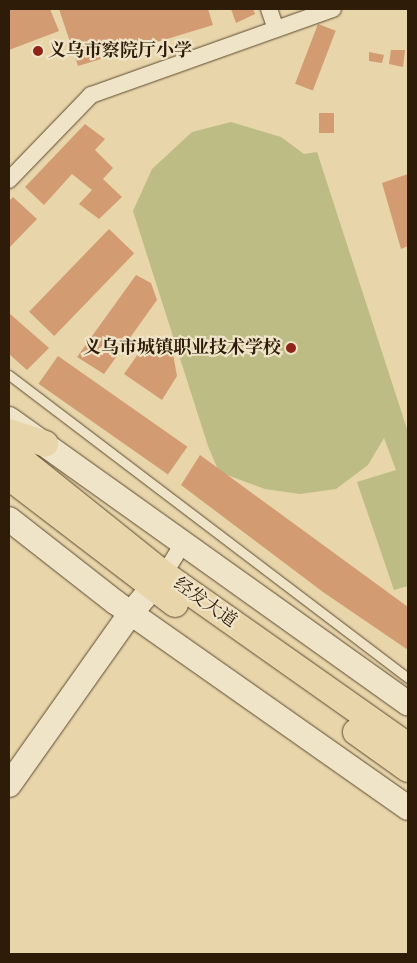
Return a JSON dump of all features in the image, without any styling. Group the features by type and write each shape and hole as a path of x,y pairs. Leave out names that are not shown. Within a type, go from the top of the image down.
{"main road":[{"path":"9,419 408,704"},
{"path":"9,432 45,444"},
{"name":"经发大道","path":"9,450 157,580 408,769"},
{"name":"经发大道","path":"9,477 157,580 408,746"},
{"path":"9,519 131,613 408,808"},
{"path":"9,785 131,613 157,580"}],"street":[{"path":"269,9 276,29"},
{"path":"9,180 91,94 333,9"},
{"path":"157,580 183,544"}],"lane":[{"path":"9,375 408,678"}],"green space":[{"path":"231,122 281,137 304,154 317,152 408,432 408,586 394,590 357,482 396,470 384,438 368,465 336,489 300,494 265,489 219,472 208,446 133,211 152,169 192,132"}],"building":[{"path":"9,9 50,9 59,31 9,50"},
{"path":"59,9 208,9 213,25 78,66"},
{"path":"231,9 253,9 255,14 236,23"},
{"path":"318,24 336,31 313,91 295,84"},
{"path":"391,50 405,50 403,67 389,64"},
{"path":"369,52 384,55 382,63 369,61"},
{"path":"319,113 334,113 334,133 319,133"},
{"path":"85,124 105,139 95,150 113,168 103,179 122,197 99,219 79,204 92,190 72,174 44,205 25,187"},
{"path":"408,174 408,246 401,249 382,183"},
{"path":"13,197 37,219 9,248 9,201"},
{"path":"109,229 134,253 54,336 29,312"},
{"path":"136,275 151,283 157,300 104,374 77,357"},
{"path":"9,313 49,348 27,370 9,354"},
{"path":"150,337 173,354 177,376 162,400 124,374"},
{"path":"58,356 187,447 168,474 38,384"},
{"path":"200,455 408,607 408,650 323,592 181,485"}],"place":[{"name":"义乌市察院厅小学","path":"38,51"},
{"name":"义乌市城镇职业技术学校","path":"291,348"}]}
